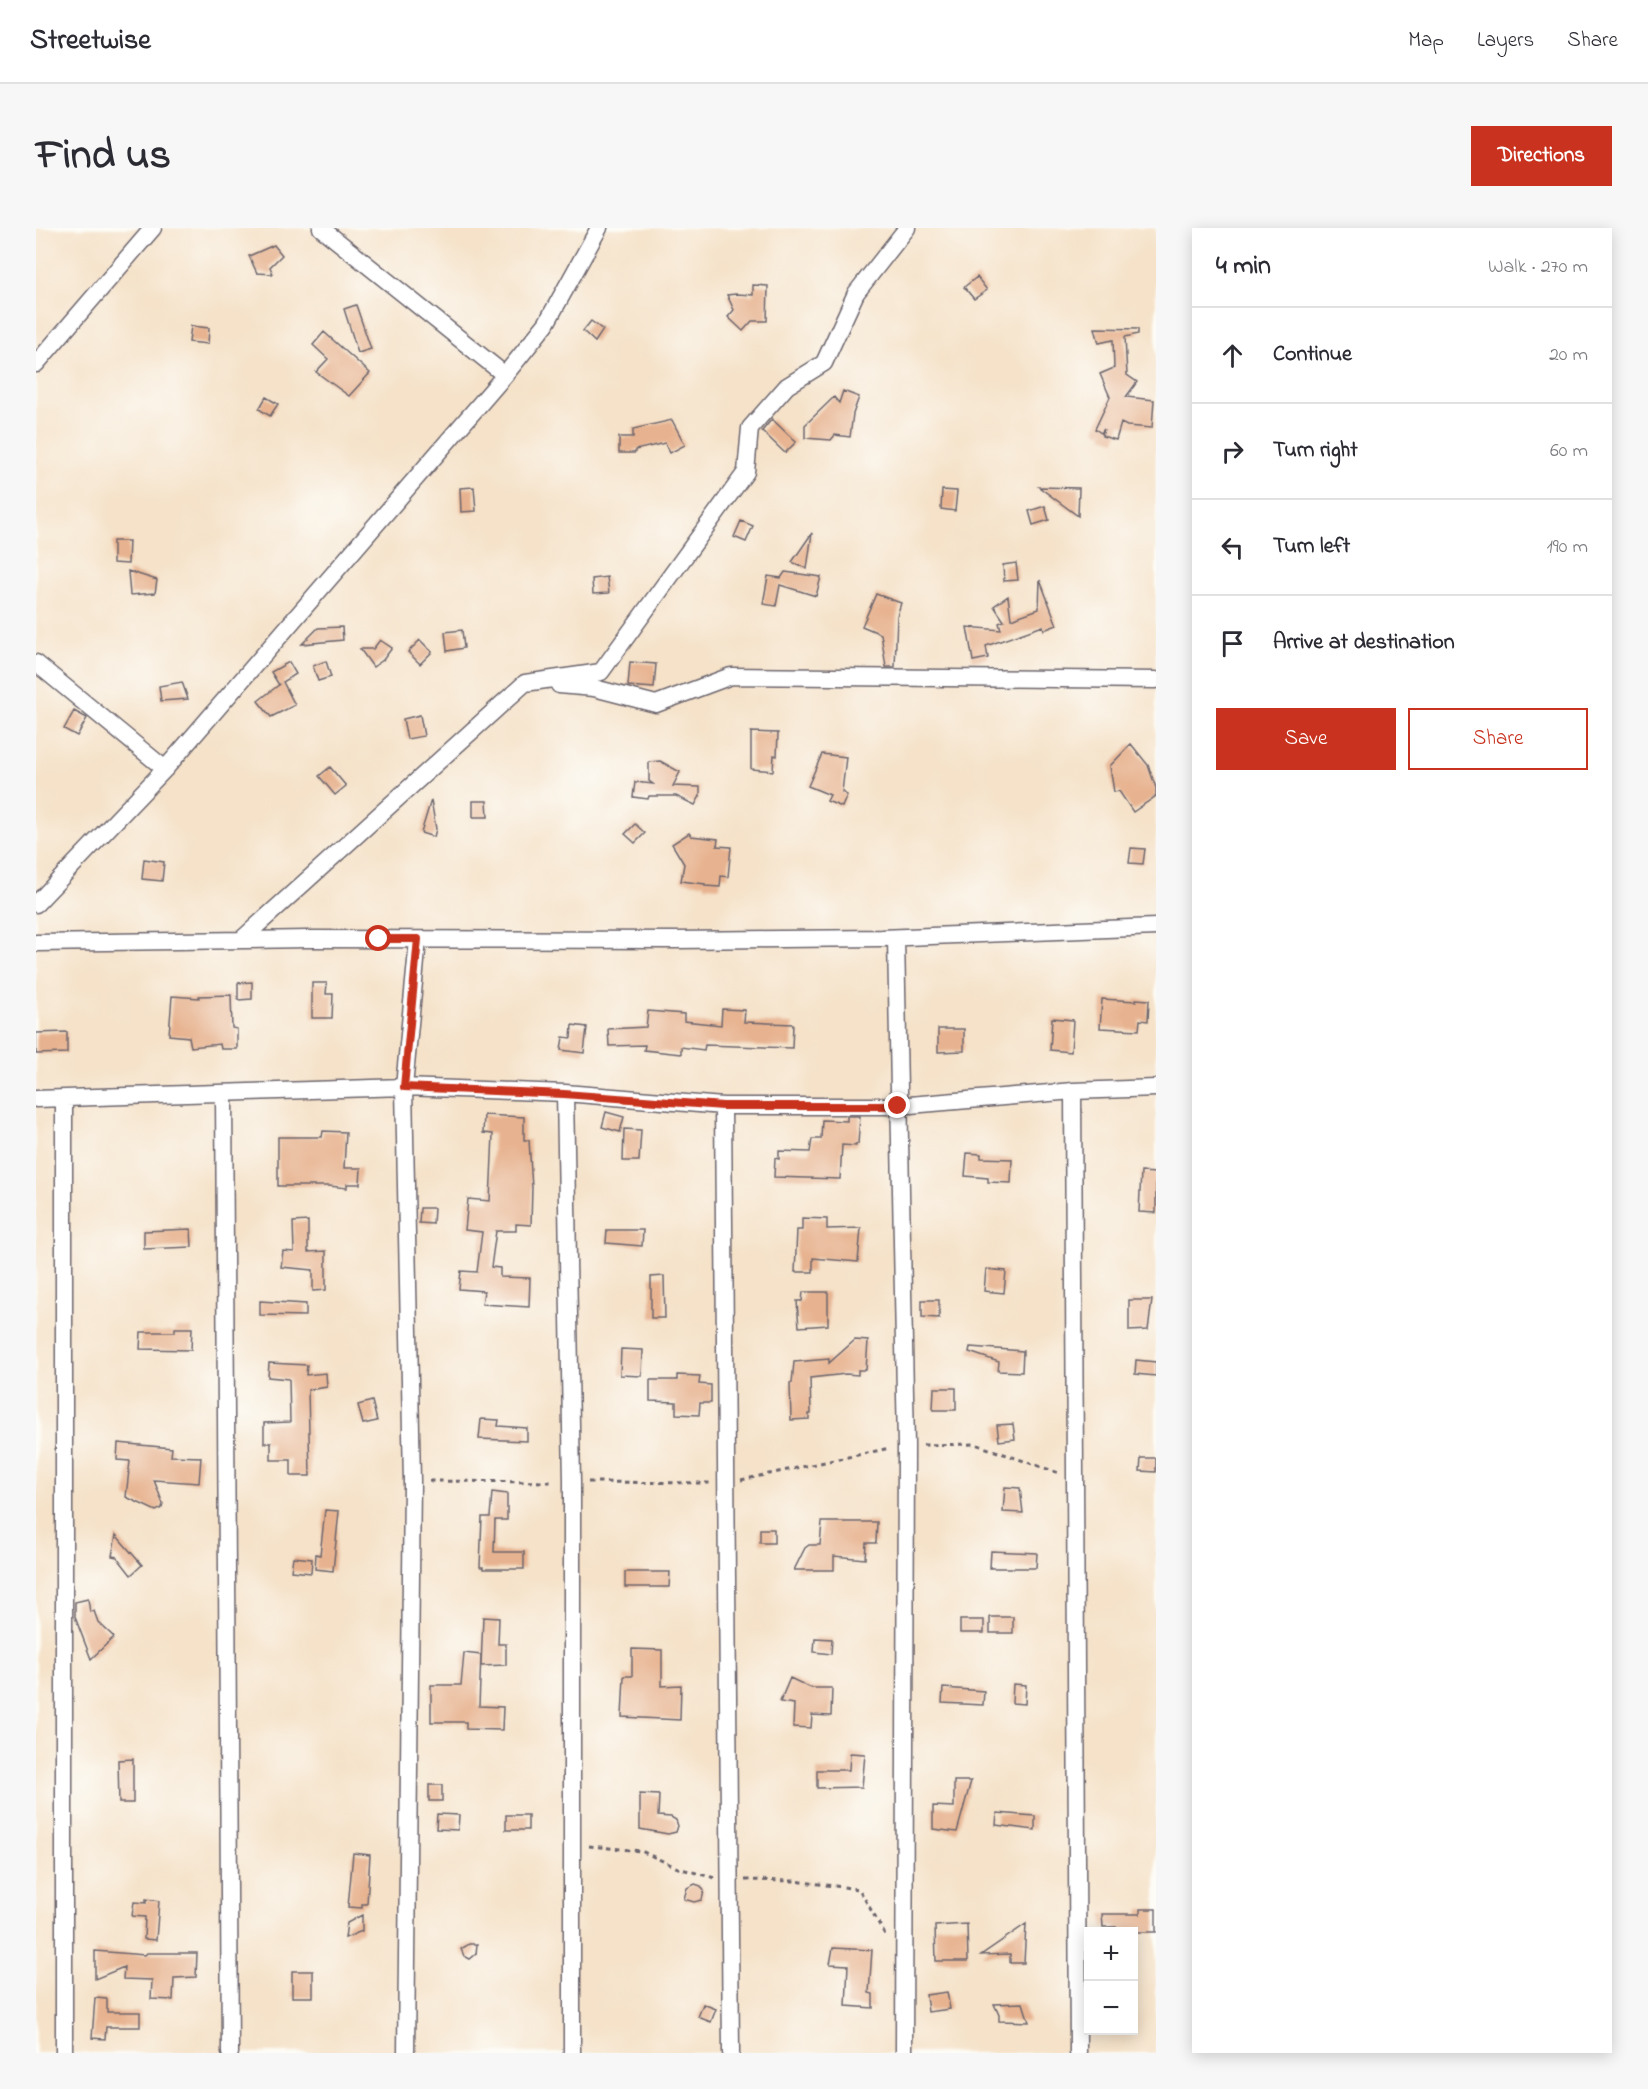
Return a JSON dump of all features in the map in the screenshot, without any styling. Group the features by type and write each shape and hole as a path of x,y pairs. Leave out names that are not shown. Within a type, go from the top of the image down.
{"street":[{"path":"321,228 505,375"},
{"path":"36,904 165,769 505,375 546,324 599,228"},
{"path":"241,940 525,683 601,672 746,471 750,428 788,386 824,363 856,293 907,228"},
{"path":"36,363 149,229"},
{"path":"36,663 165,769"},
{"path":"525,683 594,688 656,704 731,676 1156,680"},
{"path":"36,943 241,940 896,938 1156,927"},
{"path":"896,938 906,1445 904,2053"},
{"path":"406,2053 412,1481 404,1087 418,939"},
{"path":"36,1099 404,1087 564,1094 723,1106 898,1106 1073,1091 1156,1088"},
{"path":"1073,1091 1078,2053"},
{"path":"224,1094 230,2053"},
{"path":"564,1094 572,1482 572,2053"},
{"path":"64,1099 64,2053"},
{"path":"723,1106 731,2053"}],"path":[{"path":"412,1481 726,1483 906,1445 975,1444 1075,1477"},
{"path":"572,1845 641,1851 706,1878 795,1881 859,1889 887,1938"}],"building":[{"path":"274,245 282,255 270,267 273,274 257,273 249,256"},
{"path":"977,277 987,290 974,299 964,287"},
{"path":"753,285 768,286 767,321 752,321 743,331 728,317 734,310 727,295 753,295"},
{"path":"356,305 371,349 358,353 344,309"},
{"path":"591,321 603,330 595,342 583,331"},
{"path":"191,326 209,328 208,344 189,342"},
{"path":"1095,328 1138,329 1138,334 1125,337 1127,375 1137,382 1126,397 1154,400 1152,428 1127,426 1121,423 1116,440 1102,436 1104,429 1101,433 1095,429 1110,397 1100,374 1114,368 1113,340 1099,343"},
{"path":"324,332 370,373 349,396 316,372 328,359 313,345"},
{"path":"843,391 859,397 853,414 850,437 835,435 831,440 805,438 805,425 834,397 839,403"},
{"path":"266,397 278,404 270,416 259,409"},
{"path":"772,419 796,442 785,453 762,431"},
{"path":"672,420 685,445 670,453 665,443 635,450 635,453 619,453 619,437 633,437 633,429"},
{"path":"474,487 476,511 461,512 460,488"},
{"path":"1039,487 1079,488 1078,516"},
{"path":"942,490 957,491 955,511 941,509"},
{"path":"1045,506 1049,520 1033,525 1029,511"},
{"path":"741,521 753,526 746,542 734,537"},
{"path":"812,533 807,569 792,562"},
{"path":"113,541 129,541 128,564 113,563"},
{"path":"1016,563 1018,580 1004,581 1003,565"},
{"path":"128,571 157,580 155,593 130,595"},
{"path":"785,572 821,577 816,596 780,585 776,606 763,604 768,576 781,578"},
{"path":"607,577 609,593 593,594 592,579"},
{"path":"1040,580 1057,625 1044,630 1043,626 986,646 988,658 973,661 967,627 1001,630 999,623 1004,621 994,606 1008,596 1011,619 1039,609"},
{"path":"876,594 901,603 897,616 895,667 886,667 881,634 862,626"},
{"path":"342,627 343,640 302,644 318,628"},
{"path":"462,630 464,648 447,651 445,632"},
{"path":"380,640 392,648 383,660 373,667 360,649 373,649"},
{"path":"420,640 432,652 420,664 408,652"},
{"path":"326,661 331,677 318,681 313,666"},
{"path":"289,662 296,674 283,682 295,705 271,717 258,701 279,685 271,672"},
{"path":"630,662 656,664 654,688 628,686"},
{"path":"182,682 188,699 161,701 159,686"},
{"path":"74,711 87,718 77,736 64,729"},
{"path":"420,715 424,736 407,739 403,719"},
{"path":"751,732 778,733 777,756 774,755 773,771 751,769"},
{"path":"1131,744 1148,765 1156,788 1156,796 1133,812 1119,791 1114,792 1110,766"},
{"path":"822,754 846,757 842,792 847,795 842,807 827,801 830,795 808,786"},
{"path":"660,761 680,772 673,786 700,787 700,796 695,805 676,796 649,796 648,799 633,797 635,782 653,784 649,781 649,762"},
{"path":"330,767 346,786 335,795 319,776"},
{"path":"431,800 436,829 434,837 421,833"},
{"path":"473,801 487,801 488,817 473,817"},
{"path":"635,824 645,833 635,843 625,834"},
{"path":"689,833 691,836 718,839 717,846 731,847 728,877 721,876 720,887 681,881 684,864 672,844"},
{"path":"1131,848 1145,849 1143,864 1129,863"},
{"path":"144,859 164,862 162,881 142,879"},
{"path":"252,982 252,999 238,1000 238,983"},
{"path":"312,983 327,983 326,994 333,994 332,1018 312,1018"},
{"path":"231,995 232,1028 237,1029 237,1049 221,1049 220,1044 191,1047 189,1037 169,1035 172,996 199,998 199,996"},
{"path":"1102,999 1149,1000 1148,1021 1140,1020 1139,1030 1100,1028"},
{"path":"722,1009 745,1010 744,1022 793,1024 792,1048 705,1045 704,1050 681,1047 681,1054 644,1050 645,1045 609,1046 608,1029 646,1027 648,1011 684,1014 684,1021 721,1025"},
{"path":"1052,1018 1073,1020 1071,1052 1050,1050"},
{"path":"572,1025 587,1027 584,1053 561,1050 563,1037 571,1038"},
{"path":"938,1029 964,1029 964,1051 938,1052"},
{"path":"67,1032 67,1053 36,1054 36,1033"},
{"path":"606,1112 624,1117 620,1132 602,1127"},
{"path":"484,1115 524,1117 524,1140 529,1140 532,1188 531,1225 516,1224 516,1231 496,1231 491,1267 500,1268 500,1277 530,1278 529,1307 482,1304 484,1291 459,1289 461,1271 477,1272 482,1232 465,1230 468,1199 490,1201 493,1134 483,1133"},
{"path":"847,1116 860,1116 858,1144 856,1146 842,1145 840,1179 774,1177 775,1158 779,1159 779,1151 810,1152 812,1139 821,1139 822,1120 847,1121"},
{"path":"624,1129 641,1130 639,1161 623,1161"},
{"path":"323,1131 346,1132 344,1168 361,1168 360,1184 347,1184 347,1188 278,1186 278,1137 322,1137"},
{"path":"967,1153 981,1154 981,1158 1012,1159 1011,1183 988,1182 988,1178 965,1176"},
{"path":"1141,1172 1156,1173 1156,1213 1139,1212"},
{"path":"420,1208 434,1208 433,1224 419,1223"},
{"path":"802,1218 827,1219 827,1229 861,1228 858,1262 813,1258 813,1272 795,1272 797,1230 802,1230"},
{"path":"308,1221 308,1252 326,1251 326,1290 313,1291 313,1270 281,1267 283,1251 294,1252 293,1222"},
{"path":"191,1229 192,1247 144,1249 144,1231"},
{"path":"607,1230 643,1230 642,1246 606,1243"},
{"path":"986,1269 1006,1271 1004,1293 984,1291"},
{"path":"664,1276 665,1318 651,1318 651,1277"},
{"path":"803,1292 828,1292 828,1325 799,1327 797,1301 802,1301"},
{"path":"922,1300 939,1300 939,1318 922,1317"},
{"path":"1129,1300 1152,1300 1148,1330 1129,1331"},
{"path":"260,1301 306,1304 306,1316 260,1315"},
{"path":"175,1328 192,1328 191,1350 140,1349 141,1332 175,1332"},
{"path":"855,1340 868,1341 866,1370 858,1370 858,1375 810,1378 811,1414 809,1414 809,1419 791,1420 790,1383 792,1383 794,1362 829,1359 829,1363"},
{"path":"970,1347 1023,1351 1022,1372 998,1371 999,1362 969,1352"},
{"path":"621,1349 643,1350 642,1376 620,1375"},
{"path":"1136,1360 1156,1362 1156,1376 1135,1374"},
{"path":"269,1363 307,1365 306,1375 326,1373 327,1387 308,1390 310,1476 291,1476 291,1460 271,1460 271,1443 264,1443 264,1423 290,1422 289,1379 268,1377"},
{"path":"677,1375 700,1376 699,1384 711,1385 711,1403 700,1403 699,1415 676,1414 676,1402 650,1401 650,1380 677,1380"},
{"path":"934,1388 956,1388 956,1410 933,1410"},
{"path":"372,1401 377,1421 363,1424 358,1405"},
{"path":"481,1419 499,1420 498,1426 527,1428 527,1441 479,1439"},
{"path":"1013,1424 1015,1439 999,1441 997,1425"},
{"path":"118,1443 172,1448 171,1456 201,1457 199,1483 154,1480 163,1504 162,1508 156,1511 126,1497 130,1461 117,1460"},
{"path":"1141,1458 1156,1458 1156,1472 1140,1471"},
{"path":"1005,1487 1020,1488 1023,1513 1003,1512"},
{"path":"492,1492 507,1494 507,1520 495,1520 494,1552 524,1552 524,1569 483,1569 480,1567 482,1517 490,1517"},
{"path":"325,1510 339,1511 333,1571 315,1569 316,1554 320,1555"},
{"path":"822,1522 877,1522 876,1543 866,1543 865,1559 834,1556 834,1570 794,1570 805,1548 809,1545 820,1545"},
{"path":"760,1529 774,1529 774,1543 760,1543"},
{"path":"116,1535 142,1565 131,1575 117,1557 112,1556"},
{"path":"991,1551 1037,1553 1036,1568 990,1568"},
{"path":"293,1557 312,1559 311,1573 291,1571"},
{"path":"625,1572 670,1572 669,1587 625,1587"},
{"path":"88,1599 90,1612 94,1611 98,1622 114,1637 91,1659 75,1617 75,1602"},
{"path":"483,1617 499,1618 498,1644 506,1644 506,1665 481,1666"},
{"path":"990,1617 1013,1617 1013,1633 990,1633"},
{"path":"960,1620 984,1620 984,1633 960,1633"},
{"path":"815,1638 832,1639 831,1654 814,1652"},
{"path":"632,1649 662,1650 662,1686 681,1685 680,1720 622,1717 624,1676 632,1676"},
{"path":"464,1653 481,1655 479,1706 503,1707 502,1730 466,1729 466,1722 431,1722 431,1685 461,1685"},
{"path":"790,1678 811,1688 832,1688 831,1716 812,1715 811,1728 793,1727 794,1704 780,1702"},
{"path":"1013,1684 1026,1685 1025,1704 1012,1703"},
{"path":"943,1688 984,1691 983,1705 942,1703"},
{"path":"850,1753 865,1754 862,1787 817,1788 817,1770 849,1770"},
{"path":"133,1759 133,1803 119,1803 118,1760"},
{"path":"954,1781 971,1781 957,1832 933,1829 933,1806 954,1807"},
{"path":"429,1785 442,1785 442,1801 429,1801"},
{"path":"640,1794 659,1795 658,1816 671,1817 676,1820 678,1826 676,1832 668,1834 640,1829"},
{"path":"997,1813 1035,1816 1035,1830 996,1825"},
{"path":"437,1814 459,1815 458,1830 436,1829"},
{"path":"506,1815 528,1815 528,1830 506,1830"},
{"path":"353,1853 370,1855 367,1904 362,1904 362,1908 348,1907"},
{"path":"695,1884 701,1886 704,1891 702,1900 694,1902 684,1899 687,1888"},
{"path":"146,1899 159,1901 156,1940 144,1939 145,1917 132,1916 134,1902 146,1903"},
{"path":"1140,1909 1156,1909 1156,1932 1138,1932 1138,1927 1103,1927 1102,1914 1140,1914"},
{"path":"362,1915 362,1931 345,1938 347,1923"},
{"path":"967,1924 968,1961 936,1961 935,1926"},
{"path":"1026,1924 1024,1963 1010,1963 1010,1954 981,1955"},
{"path":"469,1944 477,1944 476,1954 470,1959 464,1956 461,1949"},
{"path":"833,1948 872,1950 869,1993 873,1994 873,2008 846,2006 848,1965 830,1964"},
{"path":"95,1951 145,1955 147,1953 197,1953 196,1977 174,1978 173,2000 151,1999 152,1980 123,1979 124,1967 95,1979"},
{"path":"292,1971 313,1971 313,1997 292,1997"},
{"path":"947,1992 950,2009 928,2012 926,1995"},
{"path":"95,1998 107,1999 107,2012 140,2012 140,2027 106,2027 105,2039 92,2038"},
{"path":"1023,2003 1029,2022 999,2021 994,2004"},
{"path":"703,2004 716,2009 711,2022 698,2017"}],"route":[{"path":"379,939 418,939 404,1087 564,1094 723,1106 898,1106"}]}
